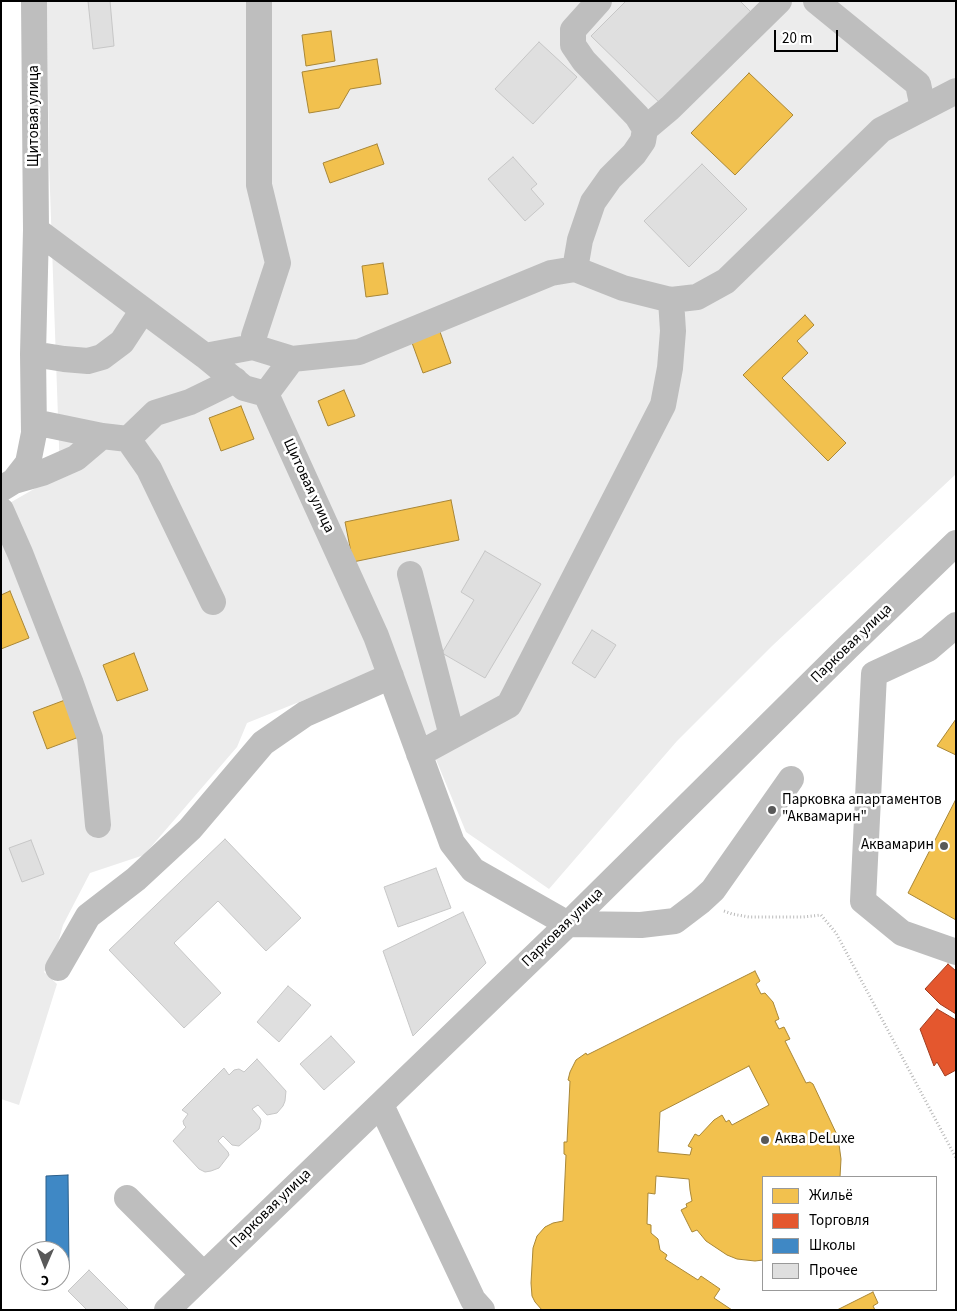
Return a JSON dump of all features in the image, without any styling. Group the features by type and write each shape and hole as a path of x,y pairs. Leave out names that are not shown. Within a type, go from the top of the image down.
{"street":[{"name":"Щитовая улица","path":"8,485 28,463 34,433 36,230 34,1"},
{"path":"254,347 254,336 278,263 259,185 259,1"},
{"path":"599,1 573,30 573,45 584,61 637,116 645,129"},
{"path":"576,269 580,240 593,202 610,178 634,154 643,140 645,129 670,108 779,1"},
{"path":"816,1 918,84 924,108"},
{"path":"205,356 254,347 292,359 359,352 551,273 576,269 623,288 671,300 697,297 726,281 881,130 956,91"},
{"path":"36,230 205,356 244,388 266,394 292,359"},
{"path":"419,754 509,705 663,405 670,368 673,331 671,300"},
{"path":"34,354 88,361 102,357 122,342 143,310"},
{"path":"128,439 155,413 190,402 235,380"},
{"name":"Щитовая улица","path":"266,394 376,636 452,843 473,870 568,924"},
{"path":"34,422 102,436 128,439 149,469 213,602"},
{"path":"8,485 76,458 102,436"},
{"path":"1,510 20,552 90,738 98,825"},
{"name":"Парковая улица","path":"166,1310 568,924 956,543"},
{"path":"410,574 452,736"},
{"path":"874,674 928,650 956,625"},
{"path":"848,647 874,674 862,901 902,933 956,952"},
{"path":"58,968 88,916 136,879 190,829 263,743 306,714 391,676"},
{"path":"568,924 641,925 675,920 713,890 791,779"},
{"path":"381,1105 473,1300 482,1310"},
{"path":"127,1198 203,1274"}],"path":[{"path":"700,902 732,914 749,917 821,915 836,933 956,1158"}],"shaded area":[{"path":"47,1 956,1 956,474 772,646 677,741 549,889 466,832 396,663 247,723 237,747 144,855 90,873 63,925 55,953 44,972 57,984 19,1105 1,1099 1,508 60,474 49,162"}],"building: Жильё":[{"path":"331,31 335,61 306,66 302,35"},
{"path":"377,59 381,84 350,89 339,108 309,113 302,72"},
{"path":"749,73 793,115 735,175 691,133"},
{"path":"377,144 384,164 330,183 323,163"},
{"path":"383,263 388,294 366,297 362,266"},
{"path":"805,315 814,325 797,341 808,353 782,378 846,443 828,461 743,375"},
{"path":"439,329 451,363 423,373 411,340"},
{"path":"344,390 355,416 328,426 318,401"},
{"path":"241,406 254,439 221,451 209,418"},
{"path":"451,500 459,540 353,562 345,522"},
{"path":"10,591 29,638 1,649 1,595"},
{"path":"134,653 148,690 117,701 103,665"},
{"path":"65,700 79,737 47,749 33,712"},
{"path":"956,719 956,755 937,746"},
{"name":"Аквамарин","path":"956,799 956,920 908,893"},
{"name":"Аква DeLuxe","path":"755,971 760,981 756,984 761,994 765,993 773,1002 779,1019 775,1021 779,1029 784,1027 790,1039 785,1041 806,1083 810,1082 813,1084 838,1137 841,1159 840,1176 762,1176 762,1260 755,1261 737,1259 727,1255 706,1241 697,1230 692,1232 681,1210 692,1201 689,1179 656,1176 655,1194 648,1193 647,1224 651,1225 651,1233 658,1239 660,1250 667,1255 665,1259 698,1280 701,1276 720,1289 714,1298 732,1310 542,1310 535,1302 532,1296 531,1283 533,1248 537,1236 545,1227 563,1221 566,1155 564,1154 564,1142 567,1142 570,1081 568,1080 576,1060 586,1053 587,1055","holes":["749,1066 769,1105 732,1125 729,1120 726,1122 722,1115 714,1120 699,1136 695,1134 688,1146 692,1148 690,1155 658,1152 660,1112"]},
{"path":"873,1292 878,1303 873,1306 875,1310 837,1310"}],"building: Торговля":[{"path":"948,964 956,971 956,1014 940,1004 925,989"},
{"path":"937,1009 956,1020 956,1070 945,1076 937,1062 934,1066 920,1029"}],"building: Школы":[{"path":"68,1175 69,1241 46,1241 46,1176"}],"building: Прочее":[{"path":"88,1 110,1 114,46 93,49"},
{"path":"626,1 740,1 754,15 664,107 591,36"},
{"path":"539,42 577,77 533,124 495,89"},
{"path":"513,157 537,184 531,189 544,204 525,221 488,179"},
{"path":"702,164 747,209 689,267 644,221"},
{"path":"485,551 541,584 485,678 442,653 474,600 461,592"},
{"path":"592,630 616,645 595,678 572,663"},
{"path":"225,839 301,918 266,951 218,901 174,943 221,993 184,1028 109,950"},
{"path":"31,840 44,874 22,882 9,848"},
{"path":"436,868 451,908 398,927 384,887"},
{"path":"463,912 486,963 413,1036 383,951"},
{"path":"288,986 311,1005 279,1042 257,1022"},
{"path":"331,1036 355,1062 324,1090 300,1064"},
{"path":"257,1059 286,1091 283,1106 277,1113 267,1115 258,1105 252,1109 260,1118 259,1129 239,1146 232,1145 223,1136 218,1141 229,1155 219,1168 205,1172 199,1169 173,1141 186,1127 183,1121 188,1114 182,1110 224,1068 229,1075 234,1070 239,1069 244,1072"},
{"path":"89,1270 129,1310 87,1310 68,1291"}],"place":[{"name":"Парковка апартаментов \"Аквамарин\"","path":"772,810"},
{"name":"Аквамарин","path":"944,846"},
{"name":"Аква DeLuxe","path":"765,1140"}]}
